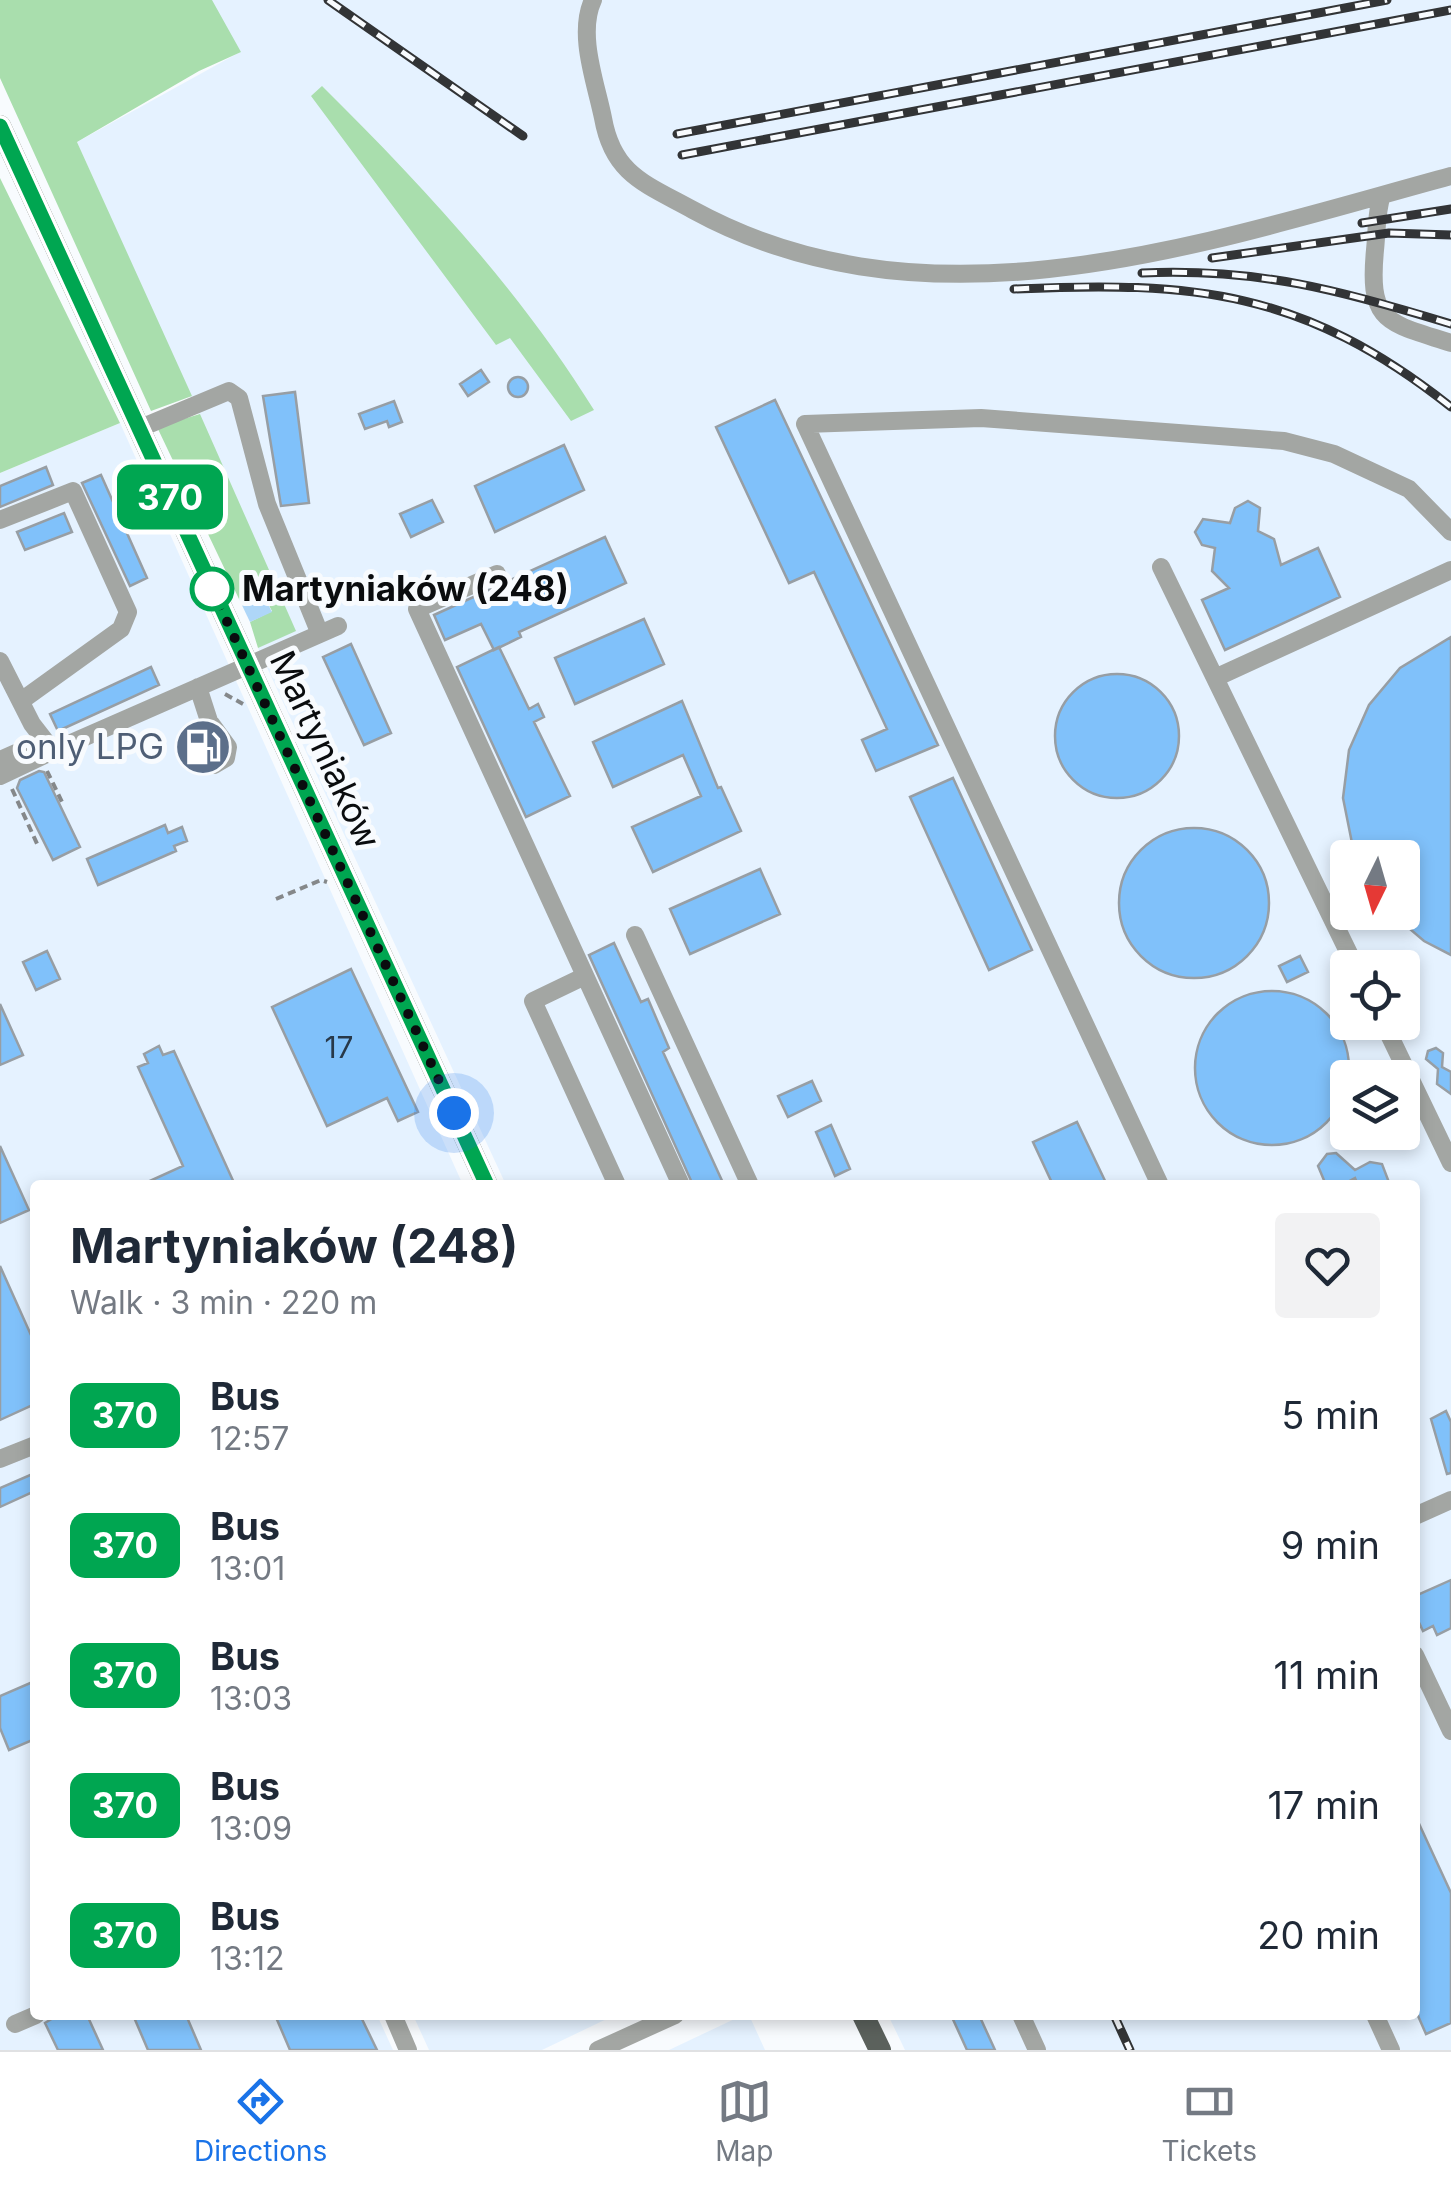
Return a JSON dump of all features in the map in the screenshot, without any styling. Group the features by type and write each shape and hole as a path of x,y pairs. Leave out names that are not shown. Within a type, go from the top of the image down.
{"main road":[{"name":"Martyniaków","path":"0,126 485,1180"},
{"path":"866,2020 880,2050"}],"street":[{"path":"591,0 586,25 604,128 615,159 642,182 710,219 819,260 902,274 1022,271 1197,244 1451,176"},
{"path":"1382,195 1372,286 1377,309 1391,323 1451,342"},
{"path":"138,428 229,391 239,398 267,504 320,634"},
{"path":"1158,1180 805,424 981,418 1284,440 1334,454 1410,489 1451,532"},
{"path":"0,520 73,491 128,612 121,629 20,701"},
{"path":"1161,567 1347,950"},
{"path":"1216,678 1451,570"},
{"path":"497,574 417,610 679,1180"},
{"path":"6,780 53,751 338,626"},
{"path":"0,661 20,701 53,751"},
{"path":"198,688 210,721"},
{"path":"0,760 16,753 53,751"},
{"path":"635,936 748,1180"},
{"path":"585,976 533,1001 615,1180"},
{"path":"1392,1040 1451,1162"},
{"path":"0,1459 30,1447"},
{"path":"1420,1514 1451,1500"},
{"path":"1420,1666 1451,1731"},
{"path":"15,2024 30,2018"},
{"path":"395,2020 408,2050"},
{"path":"598,2050 663,2020"},
{"path":"1023,2020 1037,2050"},
{"path":"1376,2020 1391,2050"}],"path":[{"path":"6,780 38,848"}],"shaded area":[{"path":"211,0 1451,0 1451,2050 905,2050 890,2020 1420,2020 1420,1180 504,1180 258,648 295,630 77,142 240,52"},
{"path":"120,423 461,1180 30,1180 30,2020 379,2020 393,2050 0,2050 0,473"},
{"path":"415,2020 605,2020 542,2050 429,2050"},
{"path":"732,2020 751,2020 765,2050 669,2050"}],"green space":[{"path":"0,0 212,0 241,52 199,71 77,142 192,396 151,411 0,78"},
{"path":"322,86 501,280 594,410 571,421 510,338 496,345 311,96"},
{"path":"0,178 120,423 0,473"},
{"path":"200,414 296,631 258,648 250,622 272,611 260,589 239,599 157,427"}],"water":[{"path":"260,588 272,612 250,622 239,599"}],"building":[{"path":"481,370 489,382 468,396 460,384"},
{"path":"514,377 522,377 528,387 522,397 514,397 508,391 508,383"},
{"path":"295,392 309,503 281,506 263,396"},
{"path":"775,400 938,745 876,771 862,740 887,729 814,572 789,583 716,427"},
{"path":"394,401 402,422 389,427 387,421 365,429 359,414"},
{"path":"564,445 584,490 495,532 475,486"},
{"path":"46,467 53,485 0,507 0,486"},
{"path":"101,475 147,578 130,586 82,483"},
{"path":"432,500 443,522 411,537 400,514"},
{"path":"1248,501 1260,508 1258,531 1274,539 1281,565 1318,548 1340,597 1225,650 1202,600 1229,588 1212,571 1215,548 1202,545 1195,532 1203,519 1230,523 1235,508"},
{"path":"64,513 72,532 25,550 17,532"},
{"path":"605,537 626,583 519,632 521,637 494,650 481,624 445,640 434,615"},
{"path":"644,619 664,664 575,704 555,658"},
{"path":"1451,637 1451,955 1411,930 1420,930 1420,840 1351,840 1343,798 1349,750 1369,705 1400,668"},
{"path":"351,644 391,733 364,745 323,657"},
{"path":"499,647 529,709 538,704 544,717 534,722 570,796 526,817 457,667"},
{"path":"151,667 159,685 58,731 50,714"},
{"path":"1117,674 1141,679 1161,692 1174,712 1179,736 1174,760 1161,780 1141,793 1117,798 1093,793 1073,780 1060,760 1055,736 1060,712 1073,692 1093,679"},
{"path":"682,701 718,788 721,787 741,831 653,872 632,827 701,796 683,755 613,787 593,742"},
{"path":"44,772 80,847 53,860 17,788 20,780"},
{"path":"953,778 1032,950 989,970 910,797"},
{"path":"165,825 168,833 182,827 187,841 174,846 176,851 98,885 87,859"},
{"path":"1194,828 1223,834 1247,850 1263,874 1269,903 1263,932 1247,956 1223,972 1194,978 1165,972 1141,956 1125,932 1119,903 1125,874 1141,850 1165,834"},
{"path":"760,869 780,914 690,954 670,909"},
{"path":"614,943 641,1002 648,999 669,1048 663,1052 722,1180 691,1180 589,955"},
{"path":"47,951 60,979 36,990 23,962"},
{"path":"1300,956 1308,972 1287,982 1279,966"},
{"path":"351,969 418,1112 398,1121 387,1098 327,1126 272,1007"},
{"path":"1257,993 1287,993 1315,1004 1330,1018 1330,1040 1343,1040 1348,1060 1330,1060 1330,1118 1315,1132 1287,1143 1257,1143 1229,1132 1208,1111 1197,1083 1197,1053 1208,1025 1229,1004"},
{"path":"0,1004 23,1055 0,1065"},
{"path":"159,1046 163,1055 174,1051 233,1180 152,1180 183,1166 138,1067 148,1063 144,1054"},
{"path":"1436,1048 1443,1053 1442,1067 1451,1072 1451,1094 1437,1084 1438,1069 1426,1059 1428,1051"},
{"path":"812,1081 821,1101 788,1117 778,1096"},
{"path":"1077,1122 1105,1180 1051,1180 1033,1142"},
{"path":"831,1125 850,1169 835,1176 816,1132"},
{"path":"0,1146 29,1210 0,1223"},
{"path":"1336,1153 1355,1170 1370,1162 1382,1164 1388,1180 1324,1180 1318,1166 1327,1154"},
{"path":"0,1266 30,1333 30,1406 0,1420"},
{"path":"1446,1411 1451,1422 1451,1473 1447,1474 1431,1419"},
{"path":"30,1475 30,1493 0,1507 0,1488"},
{"path":"1451,1580 1451,1628 1437,1635 1433,1626 1423,1631 1420,1594"},
{"path":"30,1683 30,1741 9,1750 0,1728 0,1696"},
{"path":"1420,1826 1451,1893 1451,2023 1426,2034 1420,2020"},
{"path":"89,2020 103,2050 58,2050 45,2023"},
{"path":"135,2020 188,2020 201,2050 148,2050"},
{"path":"277,2020 362,2020 377,2050 290,2050"},
{"path":"953,2020 981,2020 995,2050 967,2050"}],"railway":[{"path":"328,0 523,136"},
{"path":"677,134 1387,0"},
{"path":"682,155 1451,10"},
{"path":"1362,223 1451,209"},
{"path":"1212,258 1389,233 1451,235"},
{"path":"1142,273 1224,274 1299,284 1451,324"},
{"path":"1014,289 1138,288 1245,301 1295,316 1346,338 1451,407"},
{"path":"1116,2020 1130,2050"}],"bus line":[{"name":"370","path":"0,126 485,1180"}],"place":[{"name":"Martyniaków (248)","path":"212,589"},
{"name":"only LPG","path":"203,747"}],"route":[{"path":"212,589 454,1113"}]}
